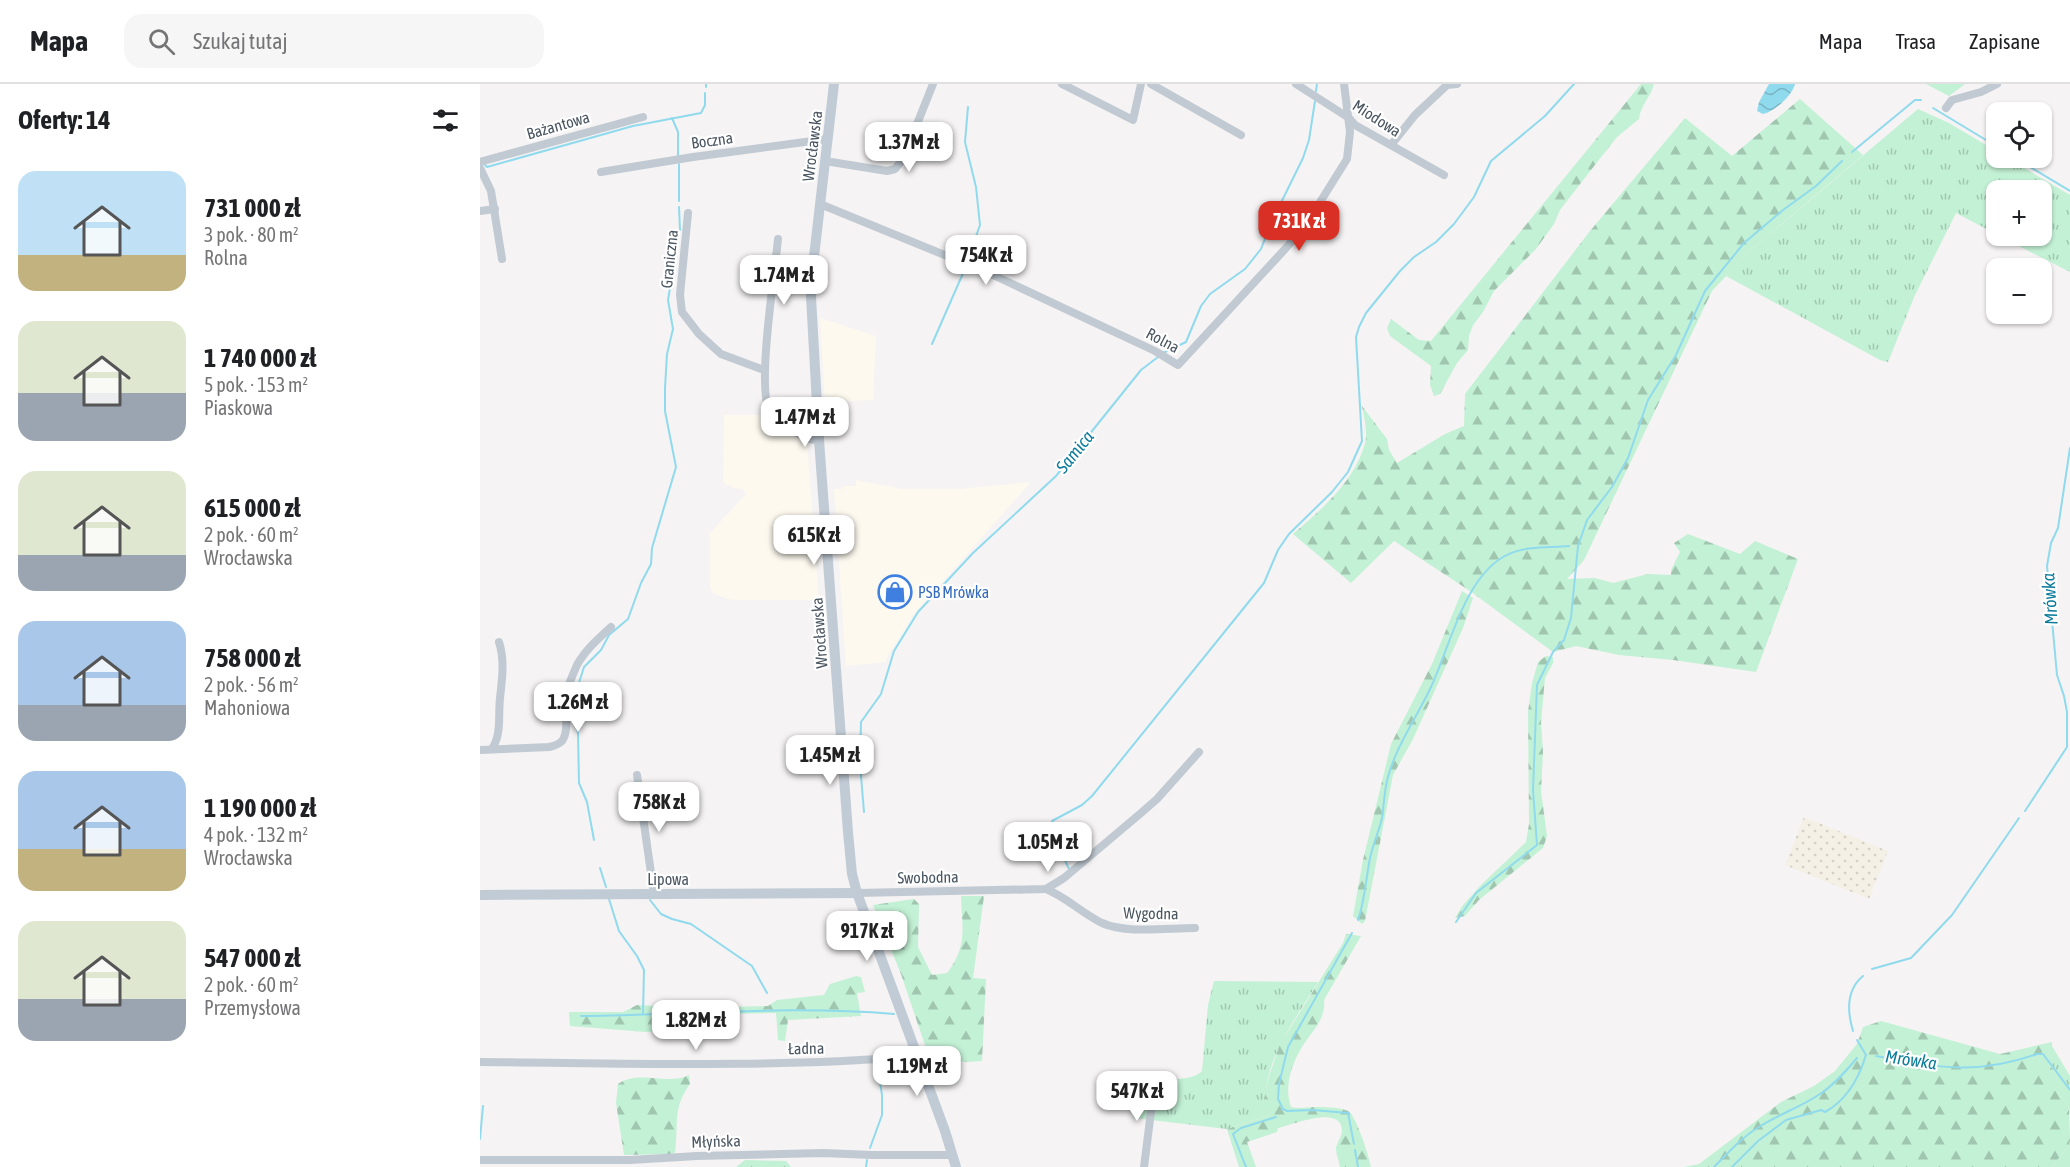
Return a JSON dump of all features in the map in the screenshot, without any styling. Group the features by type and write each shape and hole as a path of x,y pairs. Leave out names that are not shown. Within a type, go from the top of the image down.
{"main road":[{"name":"Wrocławska","path":"834,84 811,297 819,440 848,832 852,874 857,894 916,1054"},
{"name":"Lipowa","path":"480,895 857,894"},
{"path":"916,1054 956,1167"}],"street":[{"path":"825,161 887,171 895,169 903,159 933,84"},
{"path":"1062,84 1132,120 1141,84"},
{"path":"1151,84 1241,135"},
{"name":"Miodowa","path":"1296,84 1349,117 1355,125 1444,175"},
{"name":"Rolna","path":"820,204 991,274 1178,365 1247,292 1307,223 1347,159 1350,132 1344,84"},
{"path":"1392,145 1415,115 1447,85 1457,84"},
{"path":"1946,108 1952,100 1981,92 1997,84"},
{"name":"Bażantowa","path":"480,162 643,117"},
{"name":"Boczna","path":"601,172 828,139"},
{"path":"480,168 491,191 501,259"},
{"path":"480,211 495,209"},
{"name":"Graniczna","path":"688,213 680,295 682,312 699,334 721,354 765,370"},
{"path":"778,240 765,370 770,409 806,438 819,440"},
{"path":"480,750 549,747 558,744 562,740 565,728 566,696 578,663 588,649 611,627"},
{"path":"492,749 499,732 503,668 499,642"},
{"path":"1046,889 1064,878 1157,799 1199,752"},
{"path":"637,775 654,894"},
{"name":"Swobodna","path":"857,894 1046,889"},
{"name":"Wygodna","path":"1046,889 1060,895 1079,911 1105,924 1127,930 1195,928"},
{"name":"Ładna","path":"480,1062 838,1063 907,1057 916,1054"},
{"path":"1144,1167 1155,1080"},
{"name":"Młyńska","path":"480,1160 630,1160 823,1152 872,1155 953,1155"}],"shaded area":[{"path":"820,318 876,336 873,400 825,402"},
{"path":"724,415 766,415 807,442 819,600 735,600 713,593 710,587 710,533 746,494 743,489 732,488 731,485 723,482"},
{"path":"856,480 902,489 959,489 1031,482 914,614 886,662 846,666 834,489 856,486"}],"green space":[{"path":"1641,84 1654,84 1639,119 1617,137 1560,210 1554,224 1536,249 1494,291 1473,325 1468,350 1457,363 1440,394 1434,396 1430,385 1431,366 1390,336 1387,328 1391,319 1419,340 1431,341"},
{"path":"1926,84 1965,84 1949,96"},
{"path":"1800,99 1863,155 1751,250 1712,291 1584,560 1567,579 1595,578 1613,583 1648,574 1671,575 1671,570 1680,552 1674,543 1688,534 1740,554 1755,541 1798,559 1756,672 1619,655 1576,646 1553,652 1470,591 1394,541 1351,583 1293,534 1326,504 1354,470 1366,439 1362,406 1387,439 1389,450 1397,463 1445,434 1464,426 1465,394 1590,231 1685,118 1732,156"},
{"path":"1918,109 1949,123 1986,145 1986,168 2024,168 2044,180 1986,180 1986,229 1956,213 1915,295 1888,362 1880,360 1726,276 1751,250"},
{"path":"2052,184 2070,195 2070,272 2052,263 2052,258 2042,258 2019,246 2052,246"},
{"path":"1462,591 1473,598 1463,628 1413,739 1393,775 1365,921 1362,924 1353,916 1363,860 1391,744 1432,664"},
{"path":"1546,656 1553,657 1553,663 1545,678 1541,722 1543,752 1541,791 1547,836 1543,848 1479,900 1465,916 1455,918 1481,885 1526,842 1529,824 1528,712 1538,662"},
{"path":"961,896 984,896 973,978 986,979 982,1061 946,1060 935,1075 901,974 873,905 914,899 919,904 918,947 932,975 947,973 958,954 963,927"},
{"path":"1346,934 1361,936 1324,1000 1320,1020 1295,1061 1288,1092 1291,1107 1332,1108 1348,1111 1358,1128 1371,1167 1340,1167 1336,1148 1342,1130 1339,1122 1325,1117 1304,1120 1278,1128 1277,1132 1247,1142 1256,1167 1239,1167 1227,1129 1269,1115 1265,1094 1280,1044 1343,943"},
{"path":"856,976 861,977 865,992 857,993 861,1016 788,1020 785,1041 778,1040 776,1013 681,1015 672,1026 661,1025 661,1031 646,1032 570,1026 569,1012 623,1012 637,1005 693,1008 768,1006 777,1000 824,995 830,984"},
{"path":"1214,981 1318,982 1278,1049 1272,1064 1266,1092 1269,1115 1227,1129 1134,1118 1138,1079 1181,1079 1197,1075 1202,1071 1208,1005"},
{"path":"1881,1021 2000,1054 2052,1042 2052,1046 2042,1052 2060,1081 2055,1089 2069,1107 2069,1145 2052,1167 1684,1167 1699,1164 1781,1102 1814,1086 1835,1071 1857,1044 1863,1027"},
{"path":"2052,1046 2070,1076 2070,1111 2055,1089 2057,1076 2042,1051"},
{"path":"689,1075 690,1084 678,1109 675,1152 672,1154 624,1155 616,1103 618,1084 635,1078 672,1079"},
{"path":"2070,1140 2070,1167 2052,1167 2069,1145"},
{"path":"745,1160 786,1161 791,1167 736,1167"}],"sand":[{"path":"1804,817 1888,851 1869,899 1785,865"}],"water":[{"path":"1769,84 1795,84 1782,102 1773,110 1763,114 1757,111 1759,102"}],"waterway":[{"name":"Samica","path":"1316,91 1317,84"},
{"path":"1069,869 1052,821 1082,805 1092,796 1264,583 1278,550 1289,534 1332,492 1348,472 1362,441 1356,337 1366,313 1400,271 1454,224 1474,197 1491,161 1545,116 1574,84"},
{"path":"485,165 487,167 633,126 701,113 705,105 705,93"},
{"path":"1852,152 1915,100 1921,100"},
{"name":"Samica","path":"1163,353 1186,342 1201,306 1210,294 1245,269 1261,249 1303,158 1309,140 1315,101"},
{"path":"968,107 965,142 976,187 980,225 969,256"},
{"path":"1933,108 1986,140"},
{"path":"672,118 678,132 678,156"},
{"path":"1456,922 1476,893 1537,845 1533,790 1537,685 1553,652 1564,640 1571,618 1578,546 1587,520 1612,487 1628,458 1648,400 1676,355 1705,291 1744,243 1816,186 1842,161"},
{"path":"679,164 679,201"},
{"path":"2032,168 2070,191"},
{"path":"679,207 680,230"},
{"path":"594,840 587,802 579,783 578,733 574,719 577,689 584,667 601,650 609,635 628,619 641,583 651,564 652,548 676,467 665,411 665,388 667,354 673,329 668,300 678,241"},
{"path":"932,344 964,271"},
{"name":"Samica","path":"864,812 860,764 861,722 881,694 894,651 918,612 973,553 1056,476 1141,370 1158,357"},
{"name":"Mrówka","path":"2025,811 2067,747 2067,712 2057,675 2047,566 2051,543 2058,528 2070,448"},
{"path":"1358,920 1392,765 1431,687 1468,598 1489,568 1503,557 1519,550 1569,546"},
{"name":"Mrówka","path":"1872,969 1911,958 1952,915 2019,818"},
{"path":"600,868 606,887"},
{"path":"609,899 619,931 644,970 643,1013"},
{"path":"650,900 661,914 691,924 752,966 767,993"},
{"path":"1352,933 1288,1047 1279,1084 1278,1099 1283,1109 1287,1111 1313,1110 1348,1113 1354,1144"},
{"name":"Mrówka","path":"1853,1031 1849,1001 1853,988 1863,976"},
{"path":"581,1016 777,1010 894,1014"},
{"path":"1732,1167 1758,1141 1786,1120 1821,1110 1825,1112 1846,1095 1856,1080 1866,1055 1857,1040"},
{"name":"Mrówka","path":"1876,1056 1938,1066 1975,1067 2043,1054 2070,1090"},
{"path":"1714,1167 1753,1131 1825,1090 1840,1078 1857,1058"},
{"path":"870,1148 882,1115 882,1095 877,1063"},
{"path":"480,1139 483,1106"},
{"path":"1246,1167 1233,1134 1241,1128 1276,1117"},
{"path":"1355,1150 1358,1167"},
{"path":"866,1167 867,1160"}],"place":[{"name":"PSB Mrówka","path":"895,592"}]}
